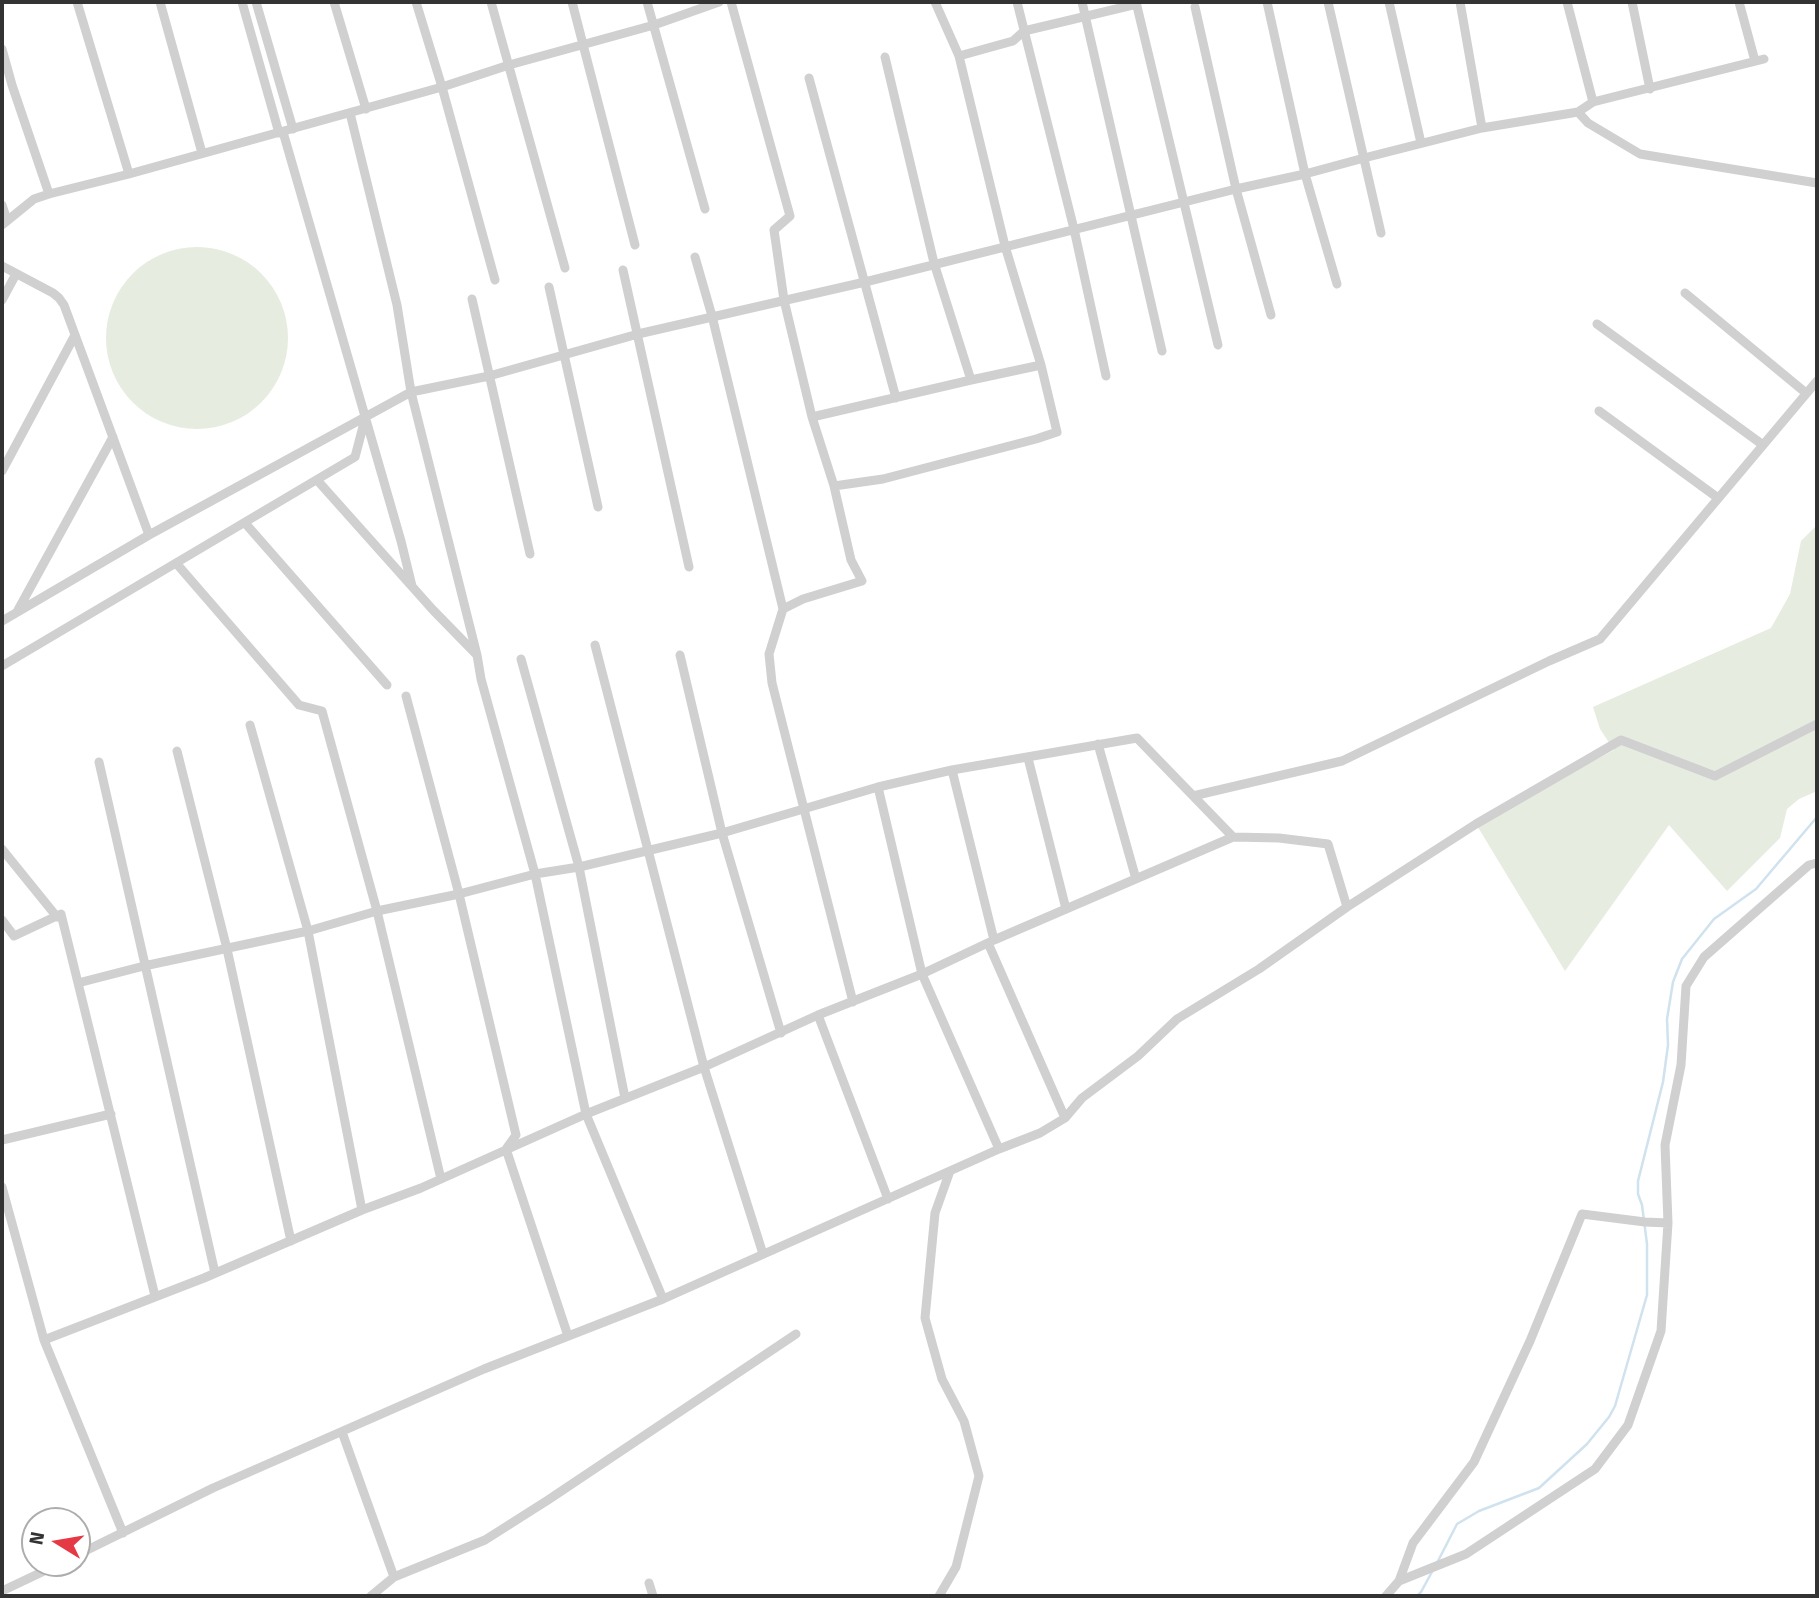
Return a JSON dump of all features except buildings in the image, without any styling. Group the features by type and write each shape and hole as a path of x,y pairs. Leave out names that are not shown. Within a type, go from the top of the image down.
{"street":[{"path":"77,2 129,174"},
{"path":"160,2 202,153"},
{"path":"242,2 285,131 412,586"},
{"path":"256,2 285,131"},
{"path":"334,2 366,109"},
{"path":"415,2 442,87 495,280"},
{"path":"491,2 565,268"},
{"path":"572,2 635,245"},
{"path":"647,2 705,209"},
{"path":"2,205 4,222 34,200 49,194 366,109 654,24 719,2"},
{"path":"731,2 790,216 774,230 784,300 851,560 862,581 783,608"},
{"path":"834,486 883,479 1058,432 1006,246 959,56 935,2"},
{"path":"1017,2 1074,229 1106,376"},
{"path":"1083,2 1162,351"},
{"path":"1267,2 1305,174 1337,284"},
{"path":"1328,2 1381,233"},
{"path":"1389,2 1421,144"},
{"path":"1460,2 1482,128"},
{"path":"1567,2 1593,102"},
{"path":"1632,2 1650,89"},
{"path":"2,621 149,535 411,392 489,376 638,334 865,282 1482,128 1578,113 1593,102 1760,60 1739,2"},
{"path":"959,56 1013,41 1024,31 1136,3 1218,345"},
{"path":"1195,7 1236,189 1271,315"},
{"path":"2,49 49,194"},
{"path":"885,57 934,264 971,380"},
{"path":"2,78 12,85"},
{"path":"809,78 896,398"},
{"path":"350,113 397,305 411,392 481,679 534,874 586,1114 663,1299"},
{"path":"1578,113 1588,123 1640,154 1817,183"},
{"path":"695,257 712,316 783,608 769,654 771,674 852,1002"},
{"path":"2,266 59,298 64,305 149,535"},
{"path":"623,270 689,567"},
{"path":"2,300 16,274"},
{"path":"550,287 598,507"},
{"path":"1685,293 1806,393"},
{"path":"472,299 530,554"},
{"path":"1597,324 1763,445"},
{"path":"2,471 75,335"},
{"path":"812,417 1041,365"},
{"path":"1193,796 1342,761 1600,639 1817,382"},
{"path":"1599,411 1718,498"},
{"path":"2,666 355,457 365,418"},
{"path":"17,612 113,437"},
{"path":"317,480 477,655"},
{"path":"245,523 387,685"},
{"path":"176,563 299,705 322,711 377,911 442,1180"},
{"path":"596,645 704,1068 763,1254"},
{"path":"680,656 722,833 782,1033"},
{"path":"521,659 579,867 625,1098"},
{"path":"406,696 459,894 516,1135 506,1149"},
{"path":"91,1548 214,1489 484,1369 663,1299 1040,1133 1065,1118 1082,1098 1139,1056 1177,1019 1259,969 1347,907 1476,824 1621,740 1715,776 1817,724"},
{"path":"250,725 308,931 362,1210"},
{"path":"78,983 308,931 377,911 459,894 534,874 579,867 722,833 878,786 1137,738 1233,837"},
{"path":"1098,744 1136,879"},
{"path":"177,751 226,949 291,1241"},
{"path":"1028,758 1066,909"},
{"path":"99,762 215,1273"},
{"path":"953,771 991,941 1065,1118"},
{"path":"878,786 922,974 999,1149"},
{"path":"44,1340 442,1180 586,1114 704,1068 818,1015 922,974 991,941 1233,837 1279,838 1328,844 1347,907"},
{"path":"2,849 57,916"},
{"path":"1399,1581 1466,1554 1595,1469 1628,1425 1661,1331 1668,1223 1665,1145 1681,1065 1686,986 1704,957 1809,865 1817,863"},
{"path":"2,941 61,914 155,1296"},
{"path":"2,920 14,936"},
{"path":"818,1015 888,1199"},
{"path":"2,1140 111,1114"},
{"path":"506,1149 568,1336"},
{"path":"939,1596 956,1567 979,1476 964,1421 943,1379 925,1318 935,1213 950,1171"},
{"path":"2,1187 44,1340 123,1533"},
{"path":"1386,1596 1399,1581 1413,1543 1475,1462 1530,1341 1582,1214 1668,1223"},
{"path":"371,1596 394,1577 485,1540 796,1334"},
{"path":"342,1432 394,1577"},
{"path":"2,1591 32,1577"},
{"path":"649,1583 653,1596"}],"shaded area":[{"path":"197,247 232,254 261,274 281,303 288,338 281,373 261,402 232,422 197,429 162,422 133,402 113,373 106,338 113,303 133,274 162,254"},
{"path":"1817,525 1817,791 1799,799 1787,809 1780,838 1727,891 1669,825 1565,971 1476,824 1614,750 1600,729 1593,707 1771,628 1790,594 1801,541"}],"waterway":[{"path":"1438,1561 1457,1524 1479,1511 1539,1488 1587,1444 1615,1406 1647,1295 1647,1244 1638,1181 1663,1082 1668,1045 1667,1019 1673,982 1682,959 1714,919 1756,889 1817,817"},
{"path":"1417,1596 1433,1570"}]}
